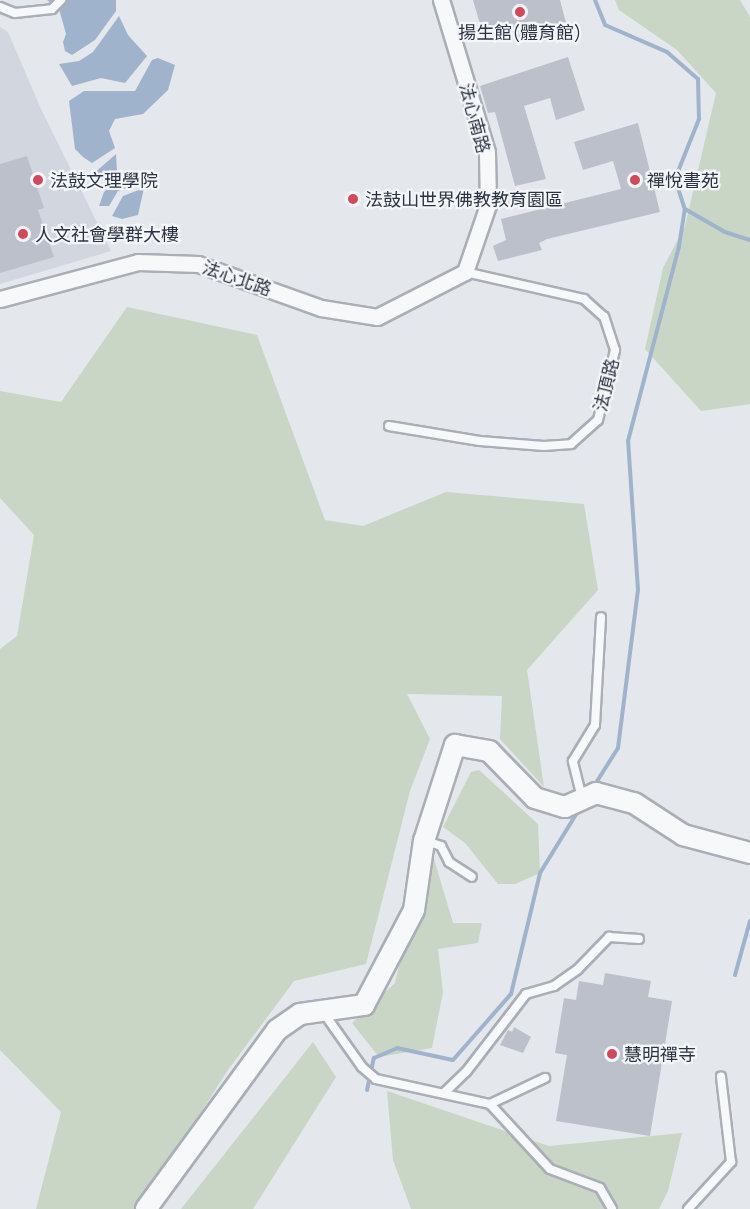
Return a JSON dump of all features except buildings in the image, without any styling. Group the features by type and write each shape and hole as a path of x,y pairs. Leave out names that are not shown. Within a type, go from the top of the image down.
{"street":[{"name":"法心南路","path":"441,0 487,152 488,205 465,272"},
{"name":"法心北路","path":"0,298 138,262 198,264 321,308 377,316 465,272"},
{"path":"146,1209 277,1030 300,1014 321,1009 364,1005 414,910 424,841 455,745 489,751 535,798 565,807 596,793 634,803 683,835 750,853"}],"lane":[{"path":"0,7 15,14 52,9 61,0"},
{"name":"法頂路","path":"389,426 480,441 544,446 571,444 597,420 615,350 604,317 584,299 465,272"},
{"path":"582,799 573,761 595,725 601,617"},
{"path":"424,841 441,846 449,862 472,877"},
{"path":"444,1093 466,1072 526,994 554,986 578,969 609,937 639,939"},
{"path":"321,1009 362,1067 376,1079 490,1104 550,1169 600,1188 612,1209"},
{"path":"688,1209 731,1162 721,1077"},
{"path":"490,1104 546,1078"}],"shaded area":[{"name":"法鼓文理學院","path":"0,27 8,32 41,109 111,251 0,284"}],"green space":[{"path":"615,0 740,0 750,17 750,404 701,411 645,349 663,268 685,226 716,93 677,50 619,10"},
{"path":"127,307 257,335 325,520 363,526 446,492 584,504 598,590 527,670 544,787 500,739 502,696 407,694 430,739 410,791 366,964 294,981 228,1070 139,1209 36,1209 61,1112 0,1050 0,649 17,636 34,535 0,498 0,391 61,402"},
{"path":"479,770 538,824 540,873 515,884 498,884 465,843 443,827 471,772"},
{"path":"429,842 453,923 482,923 478,943 438,949 443,992 432,1048 379,1057 352,1023 395,983"},
{"path":"313,1042 336,1077 253,1209 181,1209"},
{"path":"387,1091 549,1146 682,1133 668,1191 659,1209 411,1209 393,1160"}],"water":[{"path":"47,0 116,0 116,11 95,40 72,55 65,51 63,42 66,34 59,9"},
{"path":"119,16 128,35 147,56 125,83 101,78 72,86 59,64 79,61 93,52"},
{"path":"158,58 175,65 168,90 143,114 115,119 109,131 115,148 92,163 83,157 75,149 69,101 84,91 135,91 152,60"},
{"path":"116,154 117,171 104,180 92,175"},
{"path":"137,178 140,182 118,191 109,206 99,206 104,192 114,183"},
{"path":"144,188 138,215 122,219 112,216 123,196"}],"waterway":[{"path":"595,0 605,25 667,52 698,79 699,119 675,179 685,209 725,232 750,240"},
{"path":"594,786 618,748 638,590 628,441 679,246 685,209"},
{"path":"367,1090 374,1058 397,1048 453,1060 511,994 540,873 580,808"},
{"path":"735,975 750,921"}],"place":[{"name":"揚生館(體育館)","path":"520,12"},
{"name":"法鼓文理學院","path":"38,180"},
{"name":"禪悅書苑","path":"635,180"},
{"name":"法鼓山世界佛教教育園區","path":"353,199"},
{"name":"人文社會學群大樓","path":"23,234"},
{"name":"慧明禪寺","path":"612,1054"}]}
